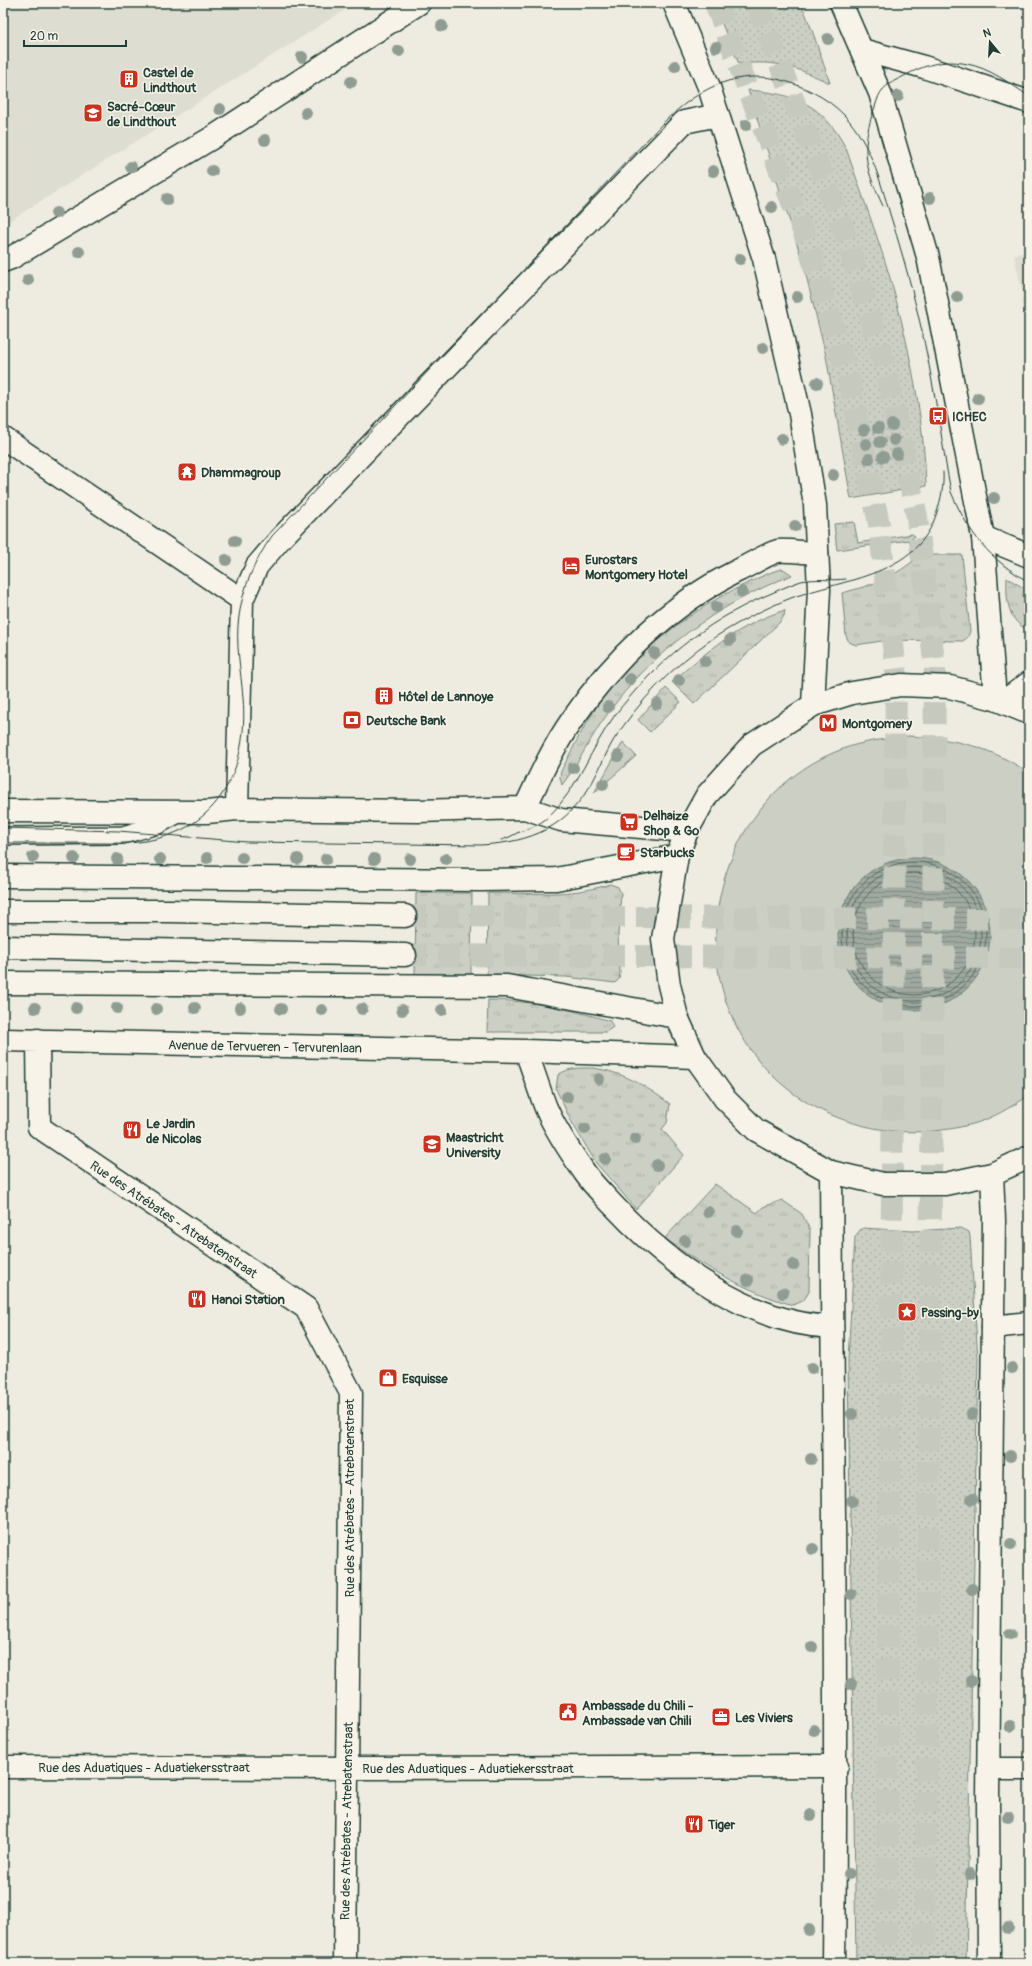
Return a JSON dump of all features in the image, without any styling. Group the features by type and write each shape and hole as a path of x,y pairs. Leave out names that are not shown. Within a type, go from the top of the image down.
{"main road":[{"path":"3,261 11,258 215,136 419,3"},
{"path":"674,3 709,87 764,259 800,414 815,505 819,590 813,705"},
{"path":"841,3 862,50 889,122 928,257 983,537 999,700"},
{"path":"862,50 924,67 1029,102"},
{"path":"237,809 242,600 257,566 280,539 684,122 718,115"},
{"path":"3,438 242,600"},
{"path":"983,537 1029,556"},
{"path":"525,808 540,776 572,720 611,670 642,637 677,609 725,577 777,552 817,553"},
{"path":"999,700 1029,683"},
{"path":"1029,713 999,700 950,687 901,685 852,693 813,705 752,745 707,795 687,831 677,856 663,938 669,985 677,1017 695,1057 725,1100 756,1130 831,1172 883,1184 945,1184 992,1174 1029,1157"},
{"path":"3,811 184,811 237,809 418,811 525,808 561,820 687,831"},
{"path":"3,876 465,880 556,879 677,856"},
{"path":"3,911 405,916"},
{"path":"3,947 405,955"},
{"path":"3,983 506,986 677,1017"},
{"name":"Avenue de Tervueren - Tervurenlaan","path":"3,1040 526,1051 695,1057"},
{"name":"Rue des Atrébates - Atrebatenstraat","path":"38,1040 39,1127 306,1308 351,1393 344,1963"},
{"path":"526,1051 547,1109 563,1138 586,1175 639,1233 691,1274 737,1302 812,1326 832,1327"},
{"path":"831,1172 833,1607 837,1766 834,1963"},
{"path":"989,1963 989,1769 994,1220 992,1174"},
{"path":"993,1327 1029,1323"},
{"name":"Rue des Aduatiques - Aduatiekersstraat","path":"3,1767 346,1768 837,1766"},
{"path":"989,1769 1029,1770"}],"lane":[{"path":"3,836 123,835 158,825 184,811"}],"shaded area":[{"name":"Sacré-Cœur de Lindthout","path":"3,3 356,3 3,225"},
{"path":"1029,251 1029,329 1021,301 1023,296 1014,255"},
{"path":"1026,1807 1029,1807 1029,1963 1025,1963"}],"green space":[{"path":"713,3 801,3 830,83 786,66 765,63 739,64"},
{"path":"748,90 781,95 806,104 817,111 827,121 837,133 846,148 883,256 906,340 916,388 923,437 926,486 851,499 826,356 803,263"},
{"path":"854,522 858,543 912,534 915,536 910,540 837,550 834,524"},
{"path":"921,555 962,555 970,631 968,637 963,641 888,640 856,645 849,642 846,636 842,593 875,583 893,575"},
{"path":"781,569 792,575 738,600 713,615 688,632 644,670 624,692 606,716 562,785 560,778 561,771 588,721 607,692 637,659 654,643 691,615 730,591"},
{"path":"1007,578 1029,591 1029,630 1016,621 1009,608"},
{"path":"785,610 784,616 779,623 694,704 672,682 697,660 724,640 753,623"},
{"path":"666,688 681,702 650,732 638,720"},
{"path":"909,736 942,739 986,750 1000,756 1029,773 1029,1096 1000,1113 977,1123 933,1131 898,1131 863,1126 830,1114 800,1098 773,1076 750,1049 732,1017 720,978 716,939 719,899 730,861 749,826 773,795 804,769 840,750 865,742"},
{"path":"623,742 636,756 594,793"},
{"path":"610,884 618,887 621,894 618,935 620,973 619,979 615,983 566,977 487,975 488,893 565,893"},
{"path":"416,893 472,893 471,975 415,975"},
{"path":"488,1000 534,1003 565,1009 610,1021 613,1027 606,1032 487,1032"},
{"path":"575,1068 593,1068 624,1076 652,1091 670,1104 667,1123 662,1129 684,1155 636,1209 596,1163 570,1119 556,1089 558,1075 562,1072"},
{"path":"715,1184 757,1213 763,1207 782,1200 802,1214 810,1230 809,1292 803,1301 793,1305 760,1294 709,1268 665,1238"},
{"path":"863,1228 913,1231 961,1228 969,1232 970,1237 978,1359 966,1963 856,1963 848,1360 855,1237"}],"water":[{"path":"907,858 921,858 936,861 950,867 968,880 981,898 987,912 990,934 987,956 981,970 968,988 950,1001 936,1007 921,1010 907,1010 892,1007 878,1001 866,993 855,982 847,970 841,956 838,941 838,927 841,912 847,898 855,886 866,875 878,867 892,861"}],"tunnel":[{"path":"715,3 807,241 849,381 879,524 896,671 886,1963"},
{"path":"756,3 843,228 886,371 917,517 935,669 925,1963"},
{"path":"405,916 1029,919"},
{"path":"405,955 1029,958"}],"tram line":[{"path":"883,206 872,182 866,150 869,126 873,112 880,94 886,86 915,70 937,63 952,62 967,64 984,69 1000,77 1029,96"},
{"path":"3,843 133,843 171,835 192,824 210,809 224,791 234,771 241,748 244,724 238,647 239,616 243,595 255,564 272,536 663,123 701,93 714,86 729,81 760,77 777,79 805,88 838,109 854,127 861,138 868,150 882,188 903,257 914,300 925,344 951,492 965,521 982,544 1002,564 1029,582"},
{"path":"3,828 119,831 247,842 481,845 500,843 532,836 560,821 572,810 583,797 593,781 608,750 623,726 645,698 670,673 698,649 731,627 770,607 811,591 876,572 896,562 913,550 927,533 937,512 942,492 943,472"},
{"path":"501,840 538,824 559,805 568,794 615,715 647,678 682,646 702,631 743,606 792,584 807,580 846,579"}],"place":[{"name":"Castel de Lindthout","path":"129,79"},
{"name":"Sacré-Cœur de Lindthout","path":"93,113"},
{"name":"ICHEC","path":"938,416"},
{"name":"Dhammagroup","path":"187,472"},
{"name":"Eurostars Montgomery Hotel","path":"571,566"},
{"name":"Hôtel de Lannoye","path":"384,696"},
{"name":"Deutsche Bank","path":"352,720"},
{"name":"Montgomery","path":"828,723"},
{"name":"Delhaize Shop & Go","path":"629,822"},
{"name":"Starbucks","path":"626,852"},
{"name":"Le Jardin de Nicolas","path":"132,1130"},
{"name":"Maastricht University","path":"432,1144"},
{"name":"Hanoi Station","path":"197,1299"},
{"name":"Passing-by","path":"907,1312"},
{"name":"Esquisse","path":"388,1378"},
{"name":"Ambassade du Chili - Ambassade van Chili","path":"568,1712"},
{"name":"Les Viviers","path":"721,1717"},
{"name":"Tiger","path":"694,1824"}]}
